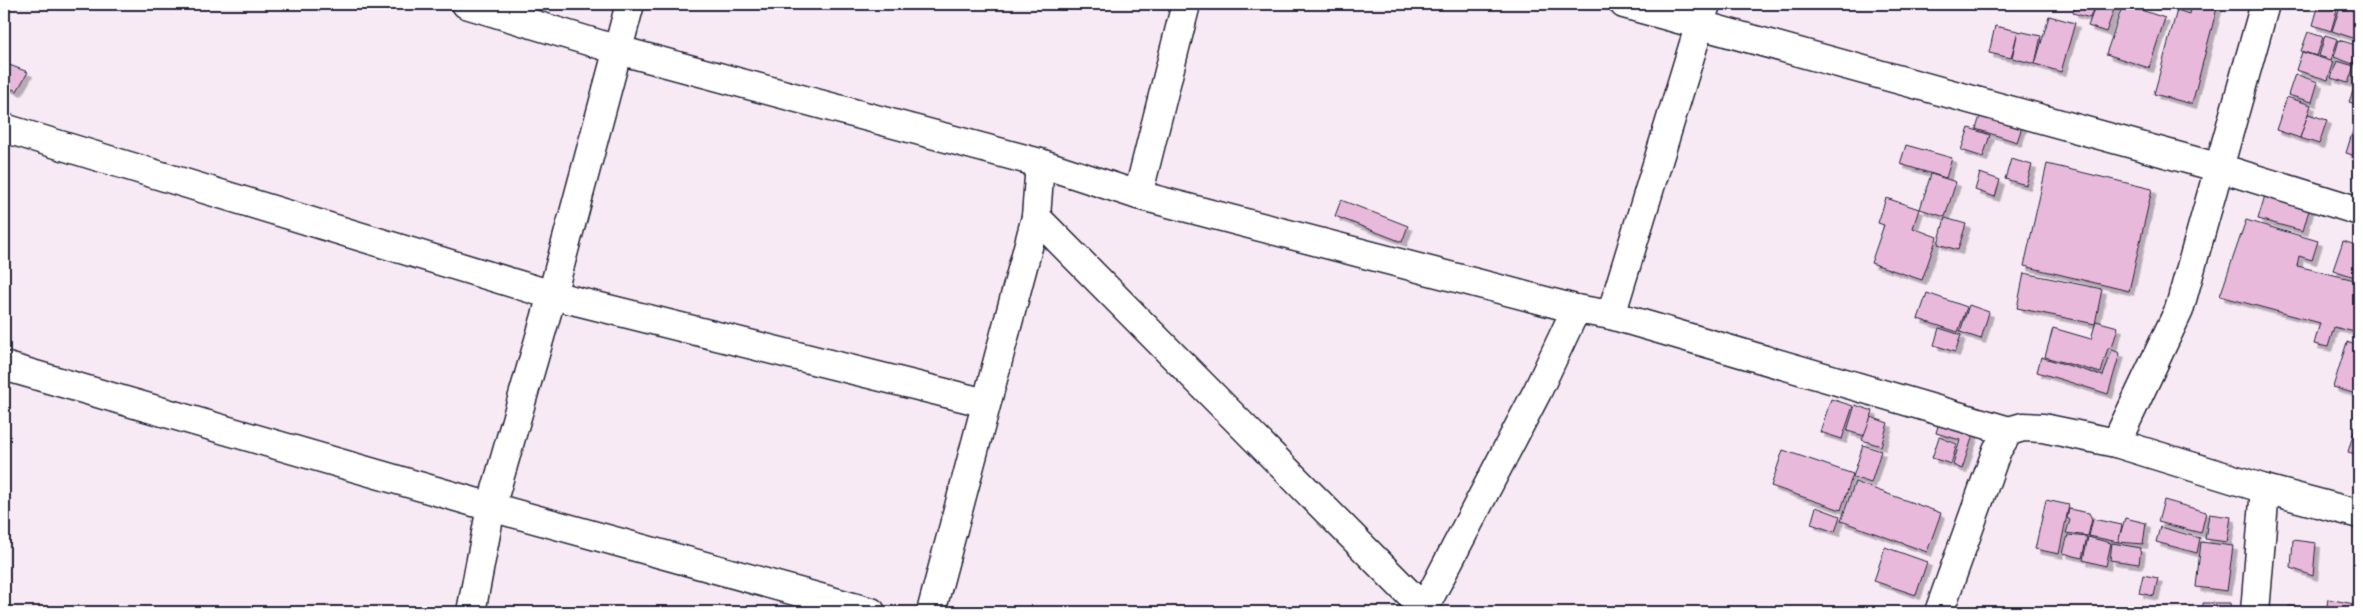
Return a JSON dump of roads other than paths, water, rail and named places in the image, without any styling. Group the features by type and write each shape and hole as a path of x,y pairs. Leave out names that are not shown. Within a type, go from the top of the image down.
{"street":[{"path":"466,4 618,50 1040,163 1138,195 1576,309 1611,315 2009,431 2023,427 2043,428 2116,443 2359,514"},
{"path":"471,612 491,507 552,295 630,4"},
{"path":"1138,195 1186,4"},
{"path":"1624,4 1703,14 2359,211"},
{"path":"2116,443 2179,310 2265,4"},
{"path":"1611,315 1703,14"},
{"path":"4,128 552,295 986,403"},
{"path":"931,612 1036,217 1040,163"},
{"path":"1036,217 1424,611 1537,392 1576,309"},
{"path":"4,366 491,507 871,612"},
{"path":"1939,612 1996,450 2009,431"},
{"path":"2255,612 2265,488"}]}
